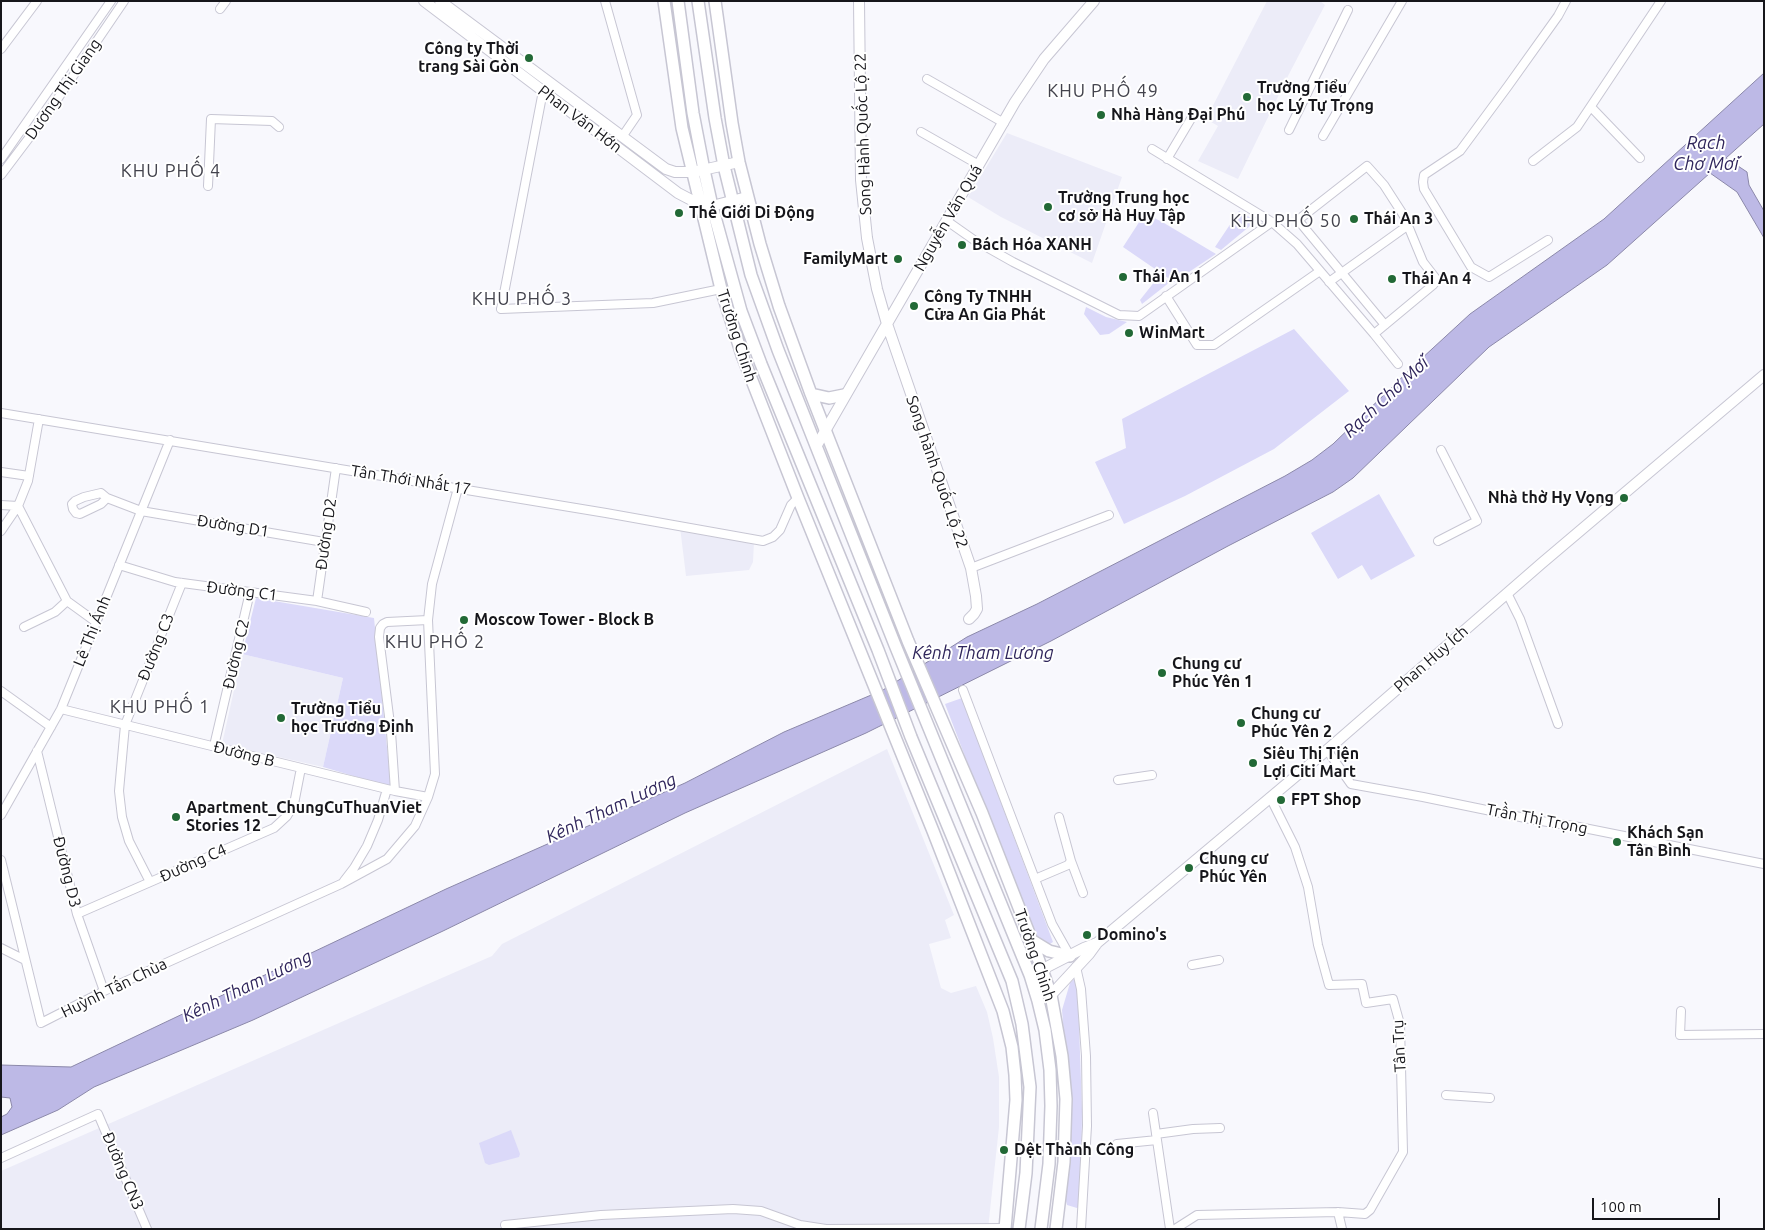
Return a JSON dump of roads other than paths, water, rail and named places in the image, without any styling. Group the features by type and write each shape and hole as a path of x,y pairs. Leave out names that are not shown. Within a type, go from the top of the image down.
{"main road":[{"name":"Phan Văn Hớn","path":"424,1 486,41 666,169 675,172 699,171 739,162"},
{"name":"Phan Văn Hớn","path":"440,1 543,91 678,193 707,205"},
{"name":"Trường Chinh","path":"664,1 682,128 699,171"},
{"name":"Trường Chinh","path":"678,1 699,171 707,205 721,289 742,355 798,498 934,831"},
{"name":"Trường Chinh","path":"698,1 724,166 751,275 778,350 895,645 1030,974 1038,1000 1045,1030 1050,1070 1051,1106 1049,1164 1042,1229"},
{"path":"715,1 732,123 747,197 779,306 811,394 826,428"},
{"name":"Song Hành Quốc Lộ 22","path":"858,1 861,180 867,238 877,289 887,324"},
{"name":"Nguyễn Văn Quá","path":"817,445 1004,122 1044,59 1094,1"},
{"path":"707,205 747,197"},
{"name":"Trường Chinh","path":"707,205 741,311 761,364 878,650 911,737 1012,981 1026,1050 1030,1107 1026,1173 1019,1229"},
{"path":"721,289 734,286"},
{"name":"Song hành Quốc Lộ 22","path":"887,324 971,568 976,596 976,609 969,619"},
{"name":"Phan Huy Ích","path":"1097,943 1327,750 1507,593 1764,375"},
{"path":"811,394 829,398 844,396"},
{"name":"Trường Chinh","path":"826,428 908,641 982,813 1051,995 1062,1056 1066,1099 1064,1162 1056,1229"},
{"path":"966,819 982,813"},
{"path":"948,825 934,831 994,986 1003,1011 1012,1047 1016,1100 1005,1228"},
{"path":"1008,920 1032,941 1049,951 1070,956"},
{"path":"994,986 1042,969 1097,943"},
{"path":"1003,1011 1051,995 1097,943"}],"street":[{"path":"1,48 37,1"},
{"name":"Dương Thị Giang","path":"1,159 111,1"},
{"name":"Dương Thị Giang","path":"2,172 50,110 124,1"},
{"path":"220,9 226,1"},
{"path":"605,1 637,115 622,137"},
{"path":"1323,136 1402,1"},
{"path":"1548,240 1489,277 1471,267 1424,188 1423,182 1424,175 1460,151 1558,16 1566,1"},
{"path":"1533,161 1576,127 1660,1"},
{"path":"1288,130 1348,10"},
{"path":"927,79 1004,122"},
{"path":"543,91 500,308 646,303 721,289"},
{"path":"1591,107 1640,158"},
{"path":"1167,159 1195,112"},
{"path":"208,186 211,119 272,121 280,126"},
{"path":"921,132 978,166"},
{"path":"1152,150 1272,222 1296,244 1320,271 1398,364"},
{"path":"1374,334 1385,325 1437,280 1423,262 1404,216 1384,185 1367,166 1298,220 1385,325"},
{"path":"946,221 974,240 1013,262 1119,315 1138,316 1272,222"},
{"path":"1329,282 1407,226"},
{"path":"1166,296 1197,345 1214,345 1320,271"},
{"name":"Tân Thới Nhất 17","path":"1,413 458,488 763,541 773,537 780,530 791,505 798,498"},
{"path":"1,531 18,506 29,476 39,419"},
{"name":"Lê Thị Ánh","path":"1,815 61,709 170,440"},
{"path":"1438,541 1477,521 1441,450"},
{"name":"Đường D2","path":"317,601 336,468"},
{"path":"1,472 29,476"},
{"name":"Huỳnh Tấn Chùa","path":"1,860 41,1023 104,991 341,884 387,859 416,826 435,774 428,620 432,584 458,488"},
{"name":"Đường D1","path":"107,498 141,511 324,542"},
{"path":"1,505 18,506"},
{"path":"18,506 67,601 96,622"},
{"path":"971,568 1109,515"},
{"name":"Đường C1","path":"119,565 182,583 317,601 366,612"},
{"name":"Đường C3","path":"150,882 129,841 122,816 119,791 125,725 182,583"},
{"name":"Đường C2","path":"214,746 250,592"},
{"path":"1507,593 1520,619 1558,724"},
{"path":"24,627 55,612 67,601"},
{"path":"391,790 391,732 379,637 380,628 387,622 428,620"},
{"name":"Trường Chinh","path":"963,690 1052,924 1070,956"},
{"path":"1,691 51,727"},
{"name":"Đường B","path":"61,709 391,790 428,797"},
{"name":"Trần Thị Trọng","path":"1327,750 1351,784 1764,864"},
{"name":"Đường D3","path":"37,751 77,914 104,991"},
{"name":"Đường C4","path":"77,914 274,828 287,816 294,804 301,768"},
{"path":"1118,780 1152,775"},
{"name":"Huỳnh Tấn Chùa","path":"341,884 354,868 367,846 391,790"},
{"name":"Tân Trụ","path":"1270,797 1295,847 1308,887 1318,945 1329,985 1362,984 1366,1003 1394,999 1400,1024 1402,1152 1370,1210 1365,1214 1338,1212"},
{"path":"1060,817 1071,861 1083,893"},
{"path":"1035,880 1068,865 1071,861"},
{"path":"1,948 25,960"},
{"path":"1192,965 1218,960"},
{"name":"Trường Chinh","path":"1076,967 1081,989 1086,1056 1087,1126 1081,1229"},
{"path":"1681,1011 1680,1035 1764,1034"},
{"path":"1446,1095 1490,1098"},
{"path":"1152,1113 1170,1229"},
{"name":"Đường CN3","path":"1,1158 98,1114 147,1229"},
{"path":"1117,1144 1193,1129 1220,1128"},
{"path":"505,1225 601,1215 733,1209 761,1211 800,1225 826,1229 1005,1228"},
{"path":"1175,1229 1197,1215 1338,1212 1342,1229"}],"water":[{"name":"Kênh Tham Lương","path":"1764,73 1764,124 1726,158 1747,172 1749,185 1764,211 1764,238 1737,192 1710,173 1607,265 1489,347 1353,478 1333,492 1051,641 866,733 685,813 443,931 253,1020 94,1087 58,1110 1,1135 1,1117 7,1114 12,1107 10,1098 1,1097 1,1065 71,1067 446,889 685,783 784,732 883,690 967,637 1037,604 1285,476 1312,460 1333,444 1470,314 1604,219"}],"place":[{"name":"Công ty Thời trang Sài Gòn","path":"529,58"},
{"name":"Trường Tiểu học Lý Tự Trọng","path":"1247,97"},
{"name":"Nhà Hàng Đại Phú","path":"1101,115"},
{"name":"Trường Trung học cơ sở Hà Huy Tập","path":"1048,207"},
{"name":"Thế Giới Di Động","path":"679,213"},
{"name":"Thái An 3","path":"1354,219"},
{"name":"Bách Hóa XANH","path":"962,245"},
{"name":"FamilyMart","path":"898,259"},
{"name":"Thái An 1","path":"1123,277"},
{"name":"Thái An 4","path":"1392,279"},
{"name":"Công Ty TNHH Cửa An Gia Phát","path":"914,306"},
{"name":"WinMart","path":"1129,333"},
{"name":"Nhà thờ Hy Vọng","path":"1624,498"},
{"name":"Moscow Tower - Block B","path":"464,620"},
{"name":"Chung cư Phúc Yên 1","path":"1162,673"},
{"name":"Trường Tiểu học Trương Định","path":"281,718"},
{"name":"Chung cư Phúc Yên 2","path":"1241,723"},
{"name":"Siêu Thị Tiện Lợi Citi Mart","path":"1253,763"},
{"name":"FPT Shop","path":"1281,800"},
{"name":"Apartment_ChungCuThuanViet Stories 12","path":"176,817"},
{"name":"Khách Sạn Tân Bình","path":"1617,842"},
{"name":"Chung cư Phúc Yên","path":"1189,868"},
{"name":"Domino's","path":"1087,935"},
{"name":"Dệt Thành Công","path":"1004,1150"}],"district":[{"name":"KHU PHỐ 49","path":"1103,91"},
{"name":"KHU PHỐ 4","path":"171,171"},
{"name":"KHU PHỐ 50","path":"1286,221"},
{"name":"KHU PHỐ 3","path":"522,299"},
{"name":"KHU PHỐ 2","path":"435,642"},
{"name":"KHU PHỐ 1","path":"160,707"}],"water label":[{"name":"Rạch Chợ Mới","path":"1706,153"},
{"name":"Rạch Chợ Mới","path":"1386,397"}]}
